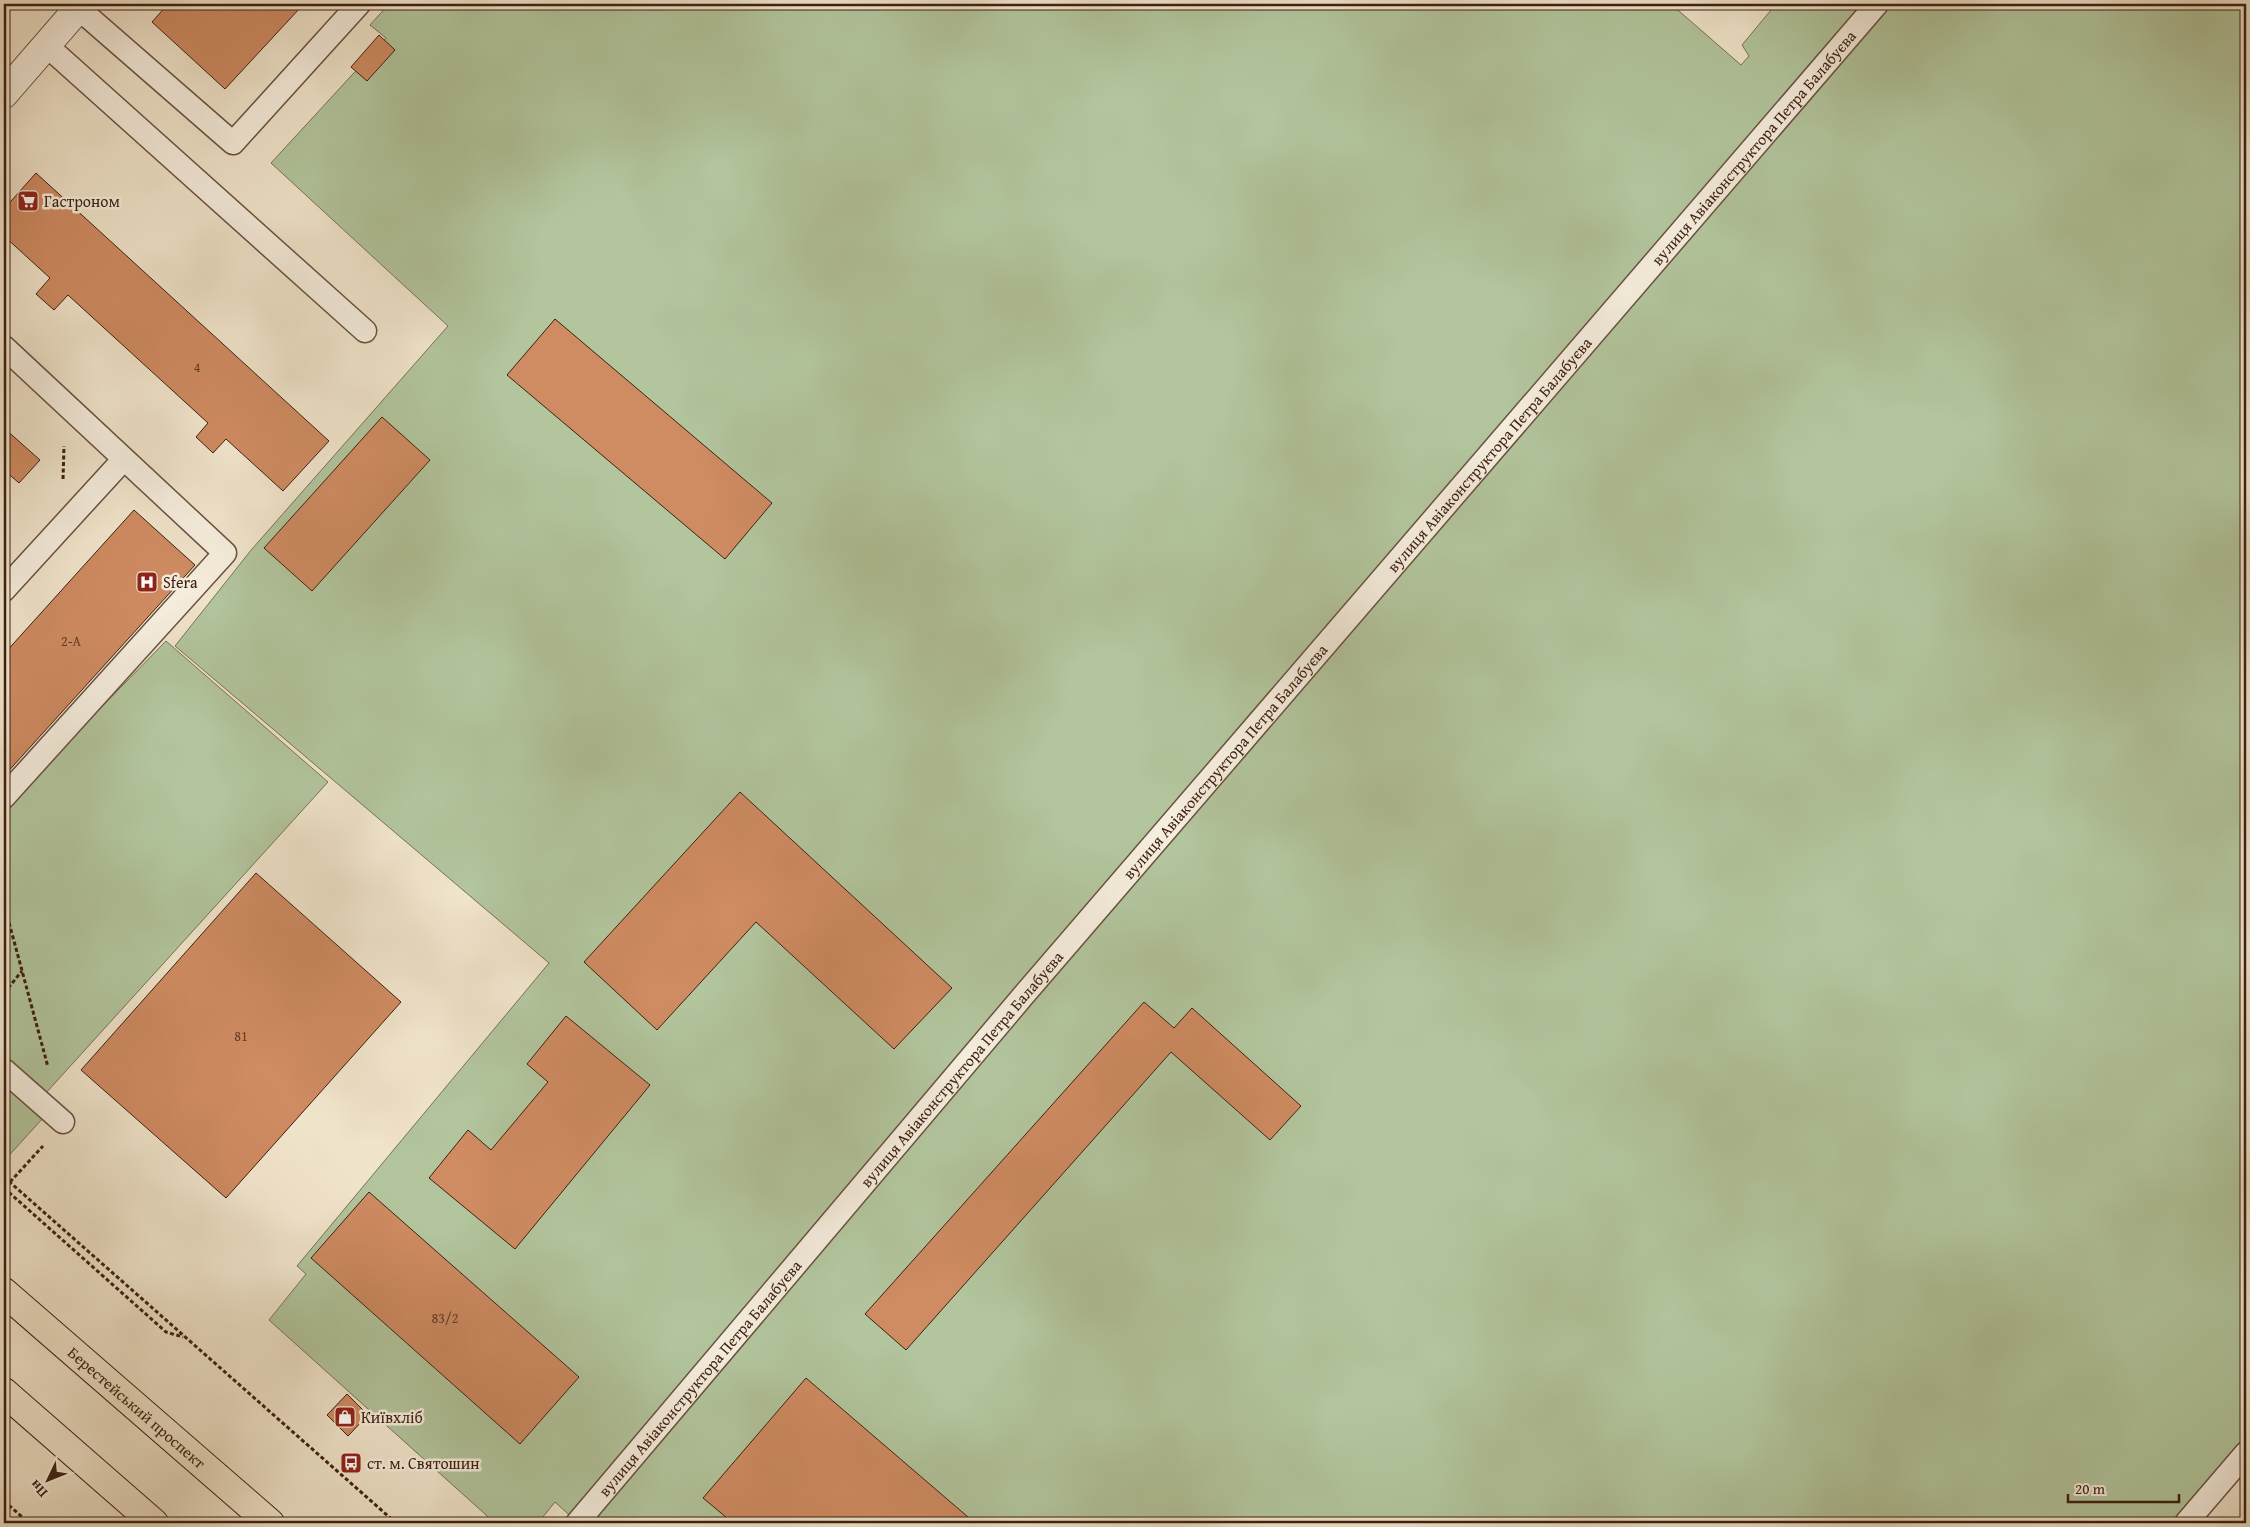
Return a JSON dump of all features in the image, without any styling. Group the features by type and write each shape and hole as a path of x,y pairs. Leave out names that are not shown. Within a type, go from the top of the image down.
{"main road":[{"name":"Берестейський проспект","path":"4,1292 270,1523"},
{"path":"4,1392 154,1523"}],"street":[{"path":"4,94 77,5"}],"lane":[{"path":"77,5 233,143 359,4"},
{"name":"вулиця Авіаконструктора Петра Балабуєва","path":"577,1523 1030,988 1876,4"},
{"path":"46,45 365,331"},
{"path":"4,347 224,553 4,797"},
{"path":"4,590 123,460"},
{"path":"4,1070 63,1122"},
{"path":"2186,1523 2246,1453"}],"path":[{"path":"61,528 65,405"},
{"path":"4,904 63,1122 10,1182"},
{"path":"4,993 22,971"},
{"path":"4,1177 396,1523"},
{"path":"4,1188 166,1332 186,1338"},
{"path":"4,1501 29,1523"}],"green space":[{"path":"389,4 1671,4 1741,65 1749,56 1742,45 1776,4 2246,4 2246,1437 2173,1523 578,1523 555,1502 538,1523 495,1523 269,1320 306,1274 297,1266 549,963 175,646 252,549 448,326 271,163 386,38 370,25"},
{"path":"166,641 328,782 45,1094 4,1057 4,807"},
{"path":"4,1083 43,1118 4,1161"}],"building":[{"path":"168,4 295,4 300,8 225,89 152,22"},
{"path":"379,35 395,50 367,81 351,67"},
{"path":"36,173 329,441 283,491 226,439 213,453 196,437 208,423 68,295 54,310 36,294 50,278 4,236 4,209"},
{"path":"555,319 772,503 725,559 507,375"},
{"path":"382,417 430,460 312,591 264,548"},
{"path":"4,428 40,460 19,483 4,470"},
{"path":"134,510 195,565 4,776 4,654"},
{"path":"740,792 952,988 894,1049 756,922 657,1030 584,962"},
{"path":"256,873 401,1002 226,1198 81,1070"},
{"path":"1144,1002 1174,1028 1192,1008 1301,1106 1270,1140 1171,1052 906,1350 865,1314"},
{"path":"566,1016 650,1085 515,1249 429,1178 468,1130 491,1150 548,1082 527,1064"},
{"path":"369,1192 579,1377 520,1444 311,1258"},
{"path":"806,1378 975,1523 733,1523 703,1498"},
{"path":"347,1394 368,1415 348,1436 327,1415"}],"place":[{"name":"Гастроном","path":"28,201"},
{"name":"Sfera","path":"147,582"},
{"name":"Київхліб","path":"345,1417"},
{"name":"ст. м. Святошин","path":"351,1463"}]}
